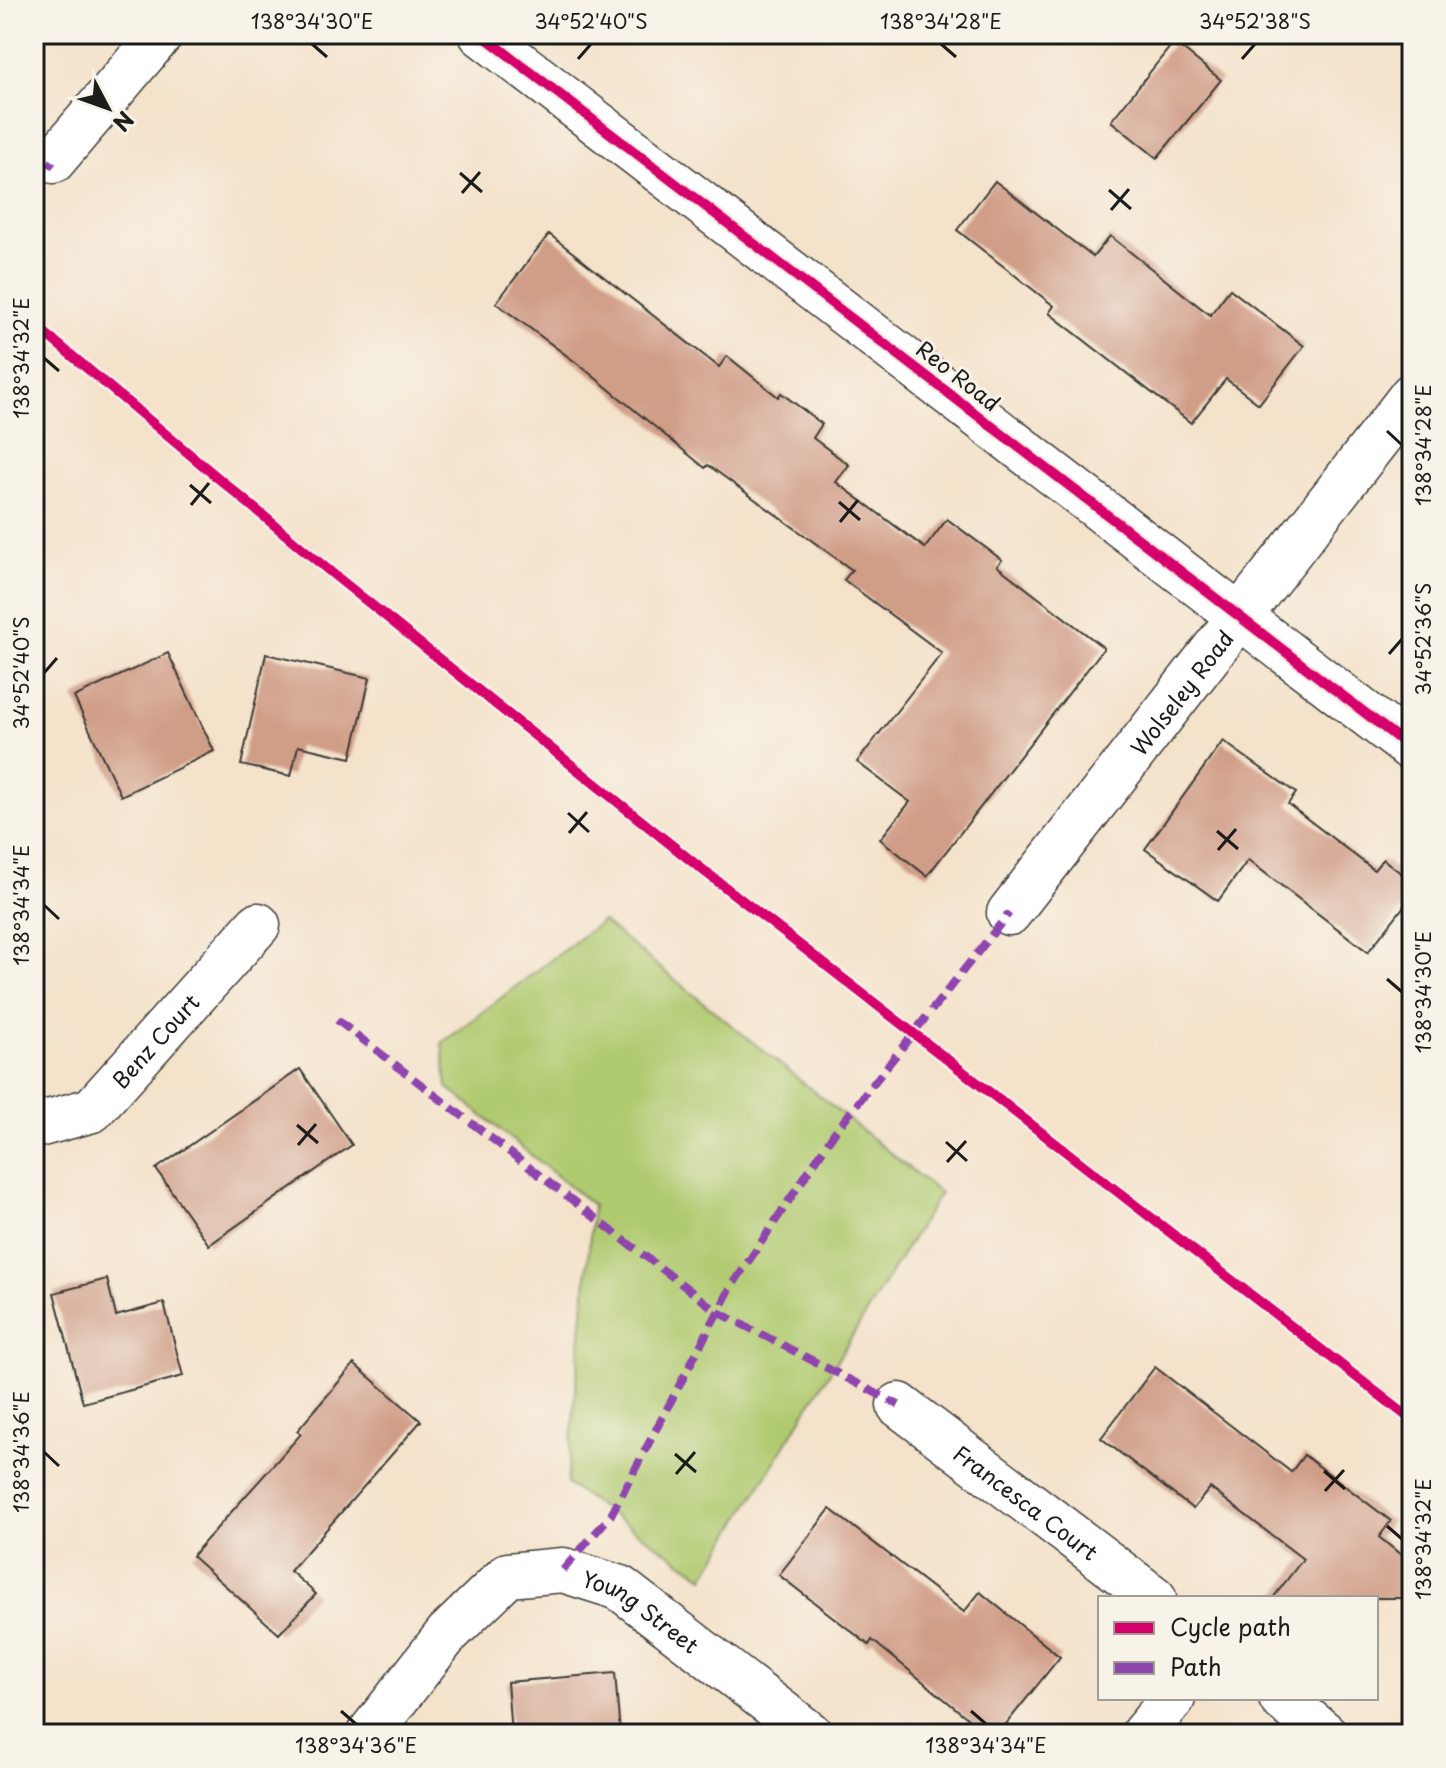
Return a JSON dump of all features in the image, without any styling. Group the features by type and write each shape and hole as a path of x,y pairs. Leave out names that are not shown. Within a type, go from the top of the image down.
{"street":[{"path":"53,161 161,34"},
{"name":"Reo Road","path":"481,34 1412,749"},
{"name":"Wolseley Road","path":"1009,913 1412,395"},
{"name":"Benz Court","path":"34,1126 92,1110 258,925"},
{"name":"Francesca Court","path":"899,1405 1151,1596"},
{"name":"Young Street","path":"369,1734 447,1634 508,1575 563,1570 620,1588 810,1734"},
{"path":"1143,1734 1171,1700"},
{"path":"1283,1700 1325,1734"}],"green space":[{"path":"602,921 940,1193 704,1577 567,1484 593,1205 447,1087 442,1043"}],"building":[{"path":"1174,42 1221,80 1157,158 1111,121"},
{"path":"995,181 1093,257 1110,236 1210,315 1230,289 1304,346 1259,404 1226,379 1191,423 1049,313 1054,306 957,230"},
{"path":"549,234 719,367 727,356 778,397 781,393 822,424 813,438 849,465 836,482 925,548 947,519 1002,560 997,566 1104,648 927,876 880,839 910,802 857,762 942,653 844,580 852,570 708,465 705,468 582,367 496,303"},
{"path":"168,653 214,751 121,796 74,697"},
{"path":"266,654 370,678 351,758 298,746 291,776 241,765"},
{"path":"1223,741 1296,793 1288,804 1374,870 1383,859 1412,882 1412,896 1368,952 1248,860 1218,901 1145,849"},
{"path":"300,1069 352,1145 209,1245 156,1169"},
{"path":"107,1279 116,1316 164,1303 183,1376 83,1403 54,1293"},
{"path":"354,1364 421,1421 290,1571 316,1594 279,1634 192,1556 301,1434 297,1431"},
{"path":"1155,1367 1291,1472 1304,1455 1391,1521 1379,1537 1412,1564 1412,1598 1275,1596 1303,1559 1210,1488 1193,1509 1101,1438"},
{"path":"830,1509 964,1612 980,1592 1060,1657 998,1734 987,1734 872,1640 869,1645 779,1575"},
{"path":"615,1673 620,1734 511,1734 507,1682"}],"marked path":[{"path":"34,186 53,161"},
{"path":"563,1570 611,1515 730,1289 834,1133 1009,913"},
{"path":"337,1020 718,1312 899,1405"}],"cycle path":[{"path":"481,34 1412,749"},
{"path":"34,324 333,574 694,863 1412,1420"}]}
